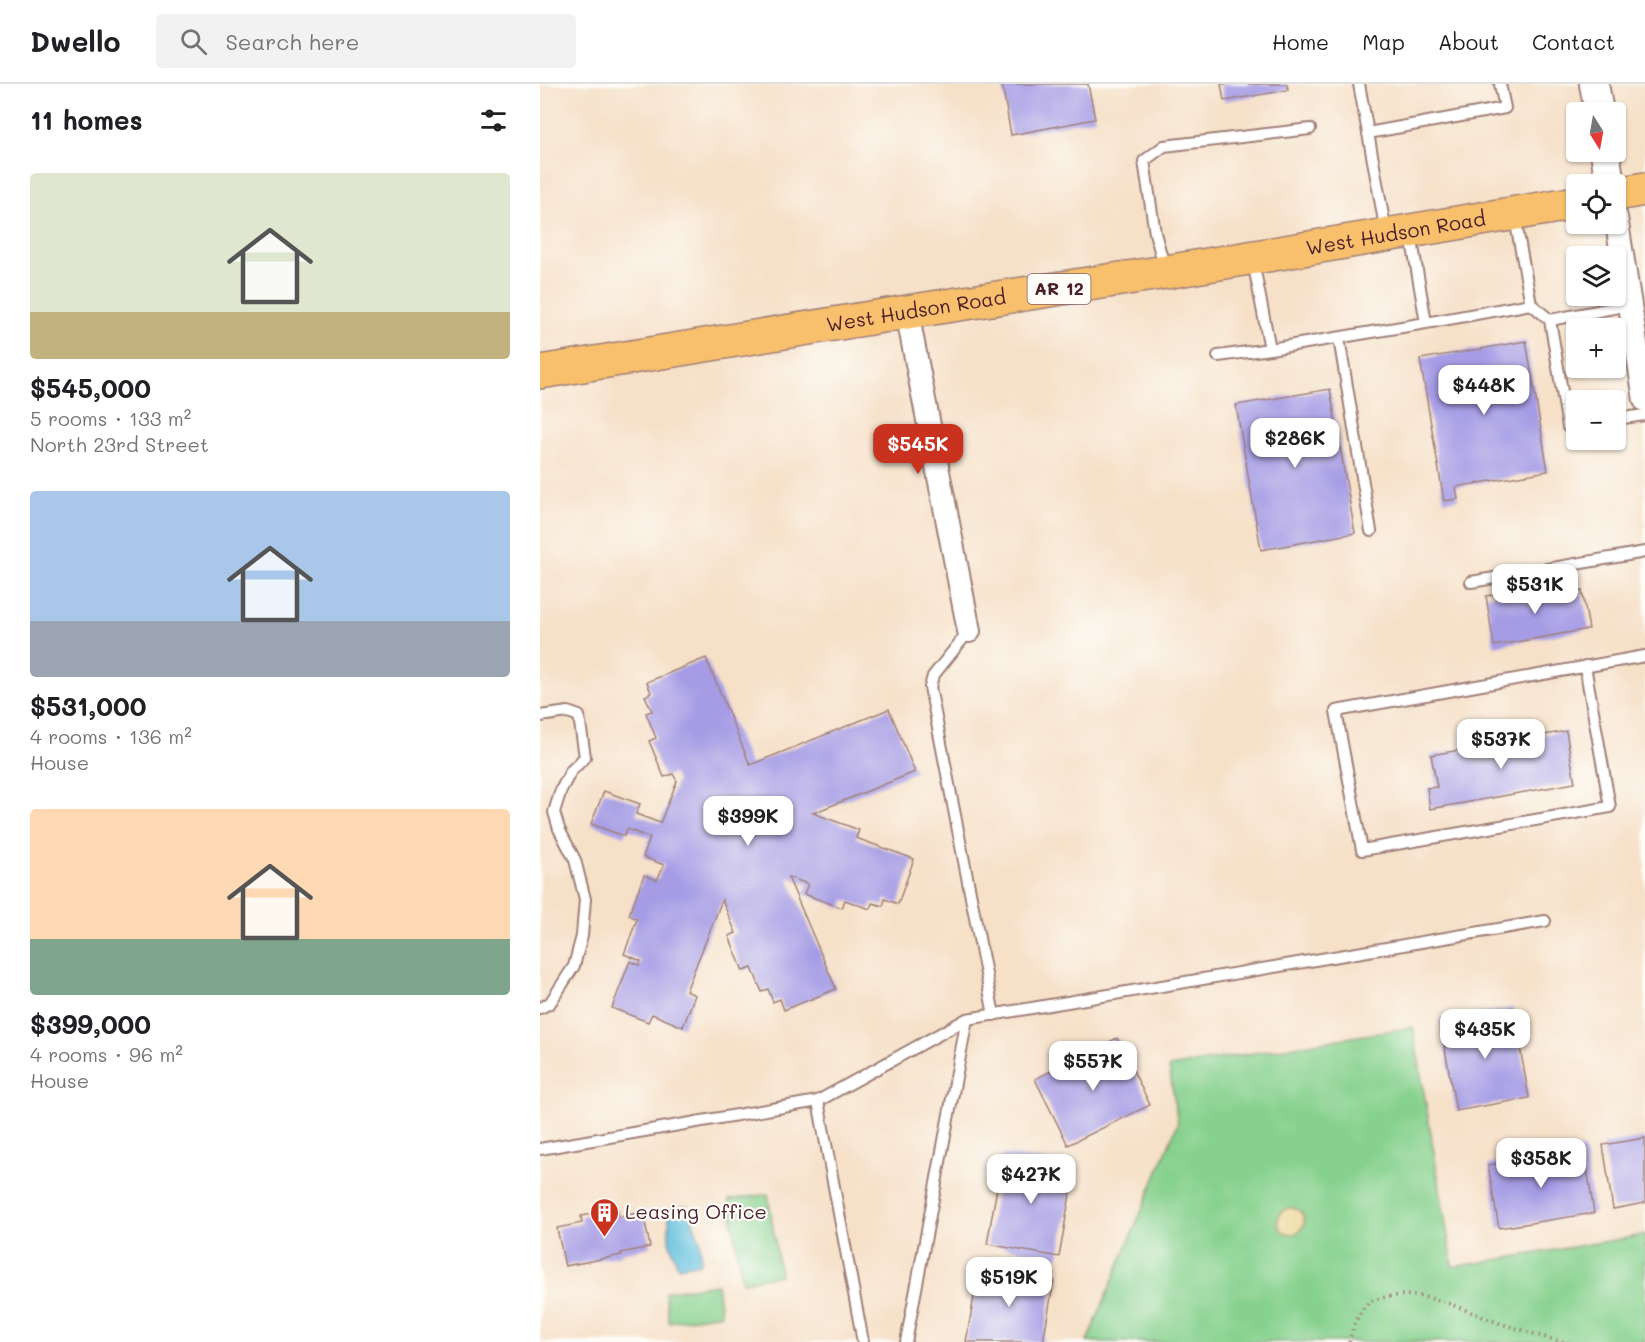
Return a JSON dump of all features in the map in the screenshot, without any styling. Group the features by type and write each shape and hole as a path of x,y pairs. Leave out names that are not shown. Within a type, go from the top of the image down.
{"highway":[{"path":"1626,192 1645,189"},
{"name":"West Hudson Road","path":"540,372 1252,258 1566,205"}],"street":[{"path":"1594,84 1597,102"},
{"path":"1618,234 1645,400"},
{"path":"907,312 969,631"}],"lane":[{"path":"1359,84 1368,133 1426,323"},
{"path":"1368,133 1505,108 1500,84"},
{"path":"1166,272 1155,233 1144,161 1164,146 1310,129"},
{"path":"1515,214 1531,304 1550,320 1566,415"},
{"path":"1252,258 1270,349"},
{"path":"1218,356 1339,338 1531,304"},
{"path":"1550,320 1629,305"},
{"path":"1339,338 1371,531"},
{"path":"1626,418 1645,415"},
{"path":"1471,582 1645,552"},
{"path":"969,631 933,676 930,687 994,1015"},
{"path":"1585,666 1610,807 1362,850 1336,711 1585,666 1645,656"},
{"path":"540,716 568,712 579,716 585,757 571,771 561,790 554,812 559,829 574,860 585,899 582,936 574,966 550,1003 540,1008"},
{"path":"540,1149 818,1101 967,1019 1545,921"},
{"path":"906,1342 967,1019"},
{"path":"818,1101 863,1342"}],"path":[{"path":"1349,1342 1359,1314 1366,1305 1376,1299 1404,1295 1441,1301 1563,1342"}],"green space":[{"path":"1413,1027 1453,1267 1645,1235 1645,1342 1087,1342 1178,1123 1169,1067"},
{"path":"768,1194 780,1275 742,1282 729,1200"},
{"path":"717,1284 721,1314 669,1322 665,1292"}],"sand":[{"path":"1291,1208 1300,1212 1304,1221 1300,1230 1291,1234 1282,1230 1278,1221 1282,1212"}],"water":[{"path":"687,1206 700,1241 701,1263 678,1267 669,1241 669,1209"}],"building":[{"path":"1002,84 1088,84 1095,119 1011,135"},
{"path":"1221,84 1287,84 1288,90 1224,101"},
{"path":"1526,341 1548,471 1456,487 1458,499 1444,501 1420,359"},
{"path":"1330,389 1355,533 1261,550 1236,405"},
{"path":"1544,587 1546,598 1582,591 1589,629 1494,646 1486,596"},
{"path":"706,658 750,765 889,709 915,772 813,813 859,830 856,838 914,859 898,904 885,899 883,906 872,903 870,909 845,900 842,908 804,894 808,884 788,877 836,989 784,1010 780,999 773,1002 768,989 762,992 752,968 743,971 729,936 736,933 722,900 686,991 695,995 683,1027 652,1014 648,1022 612,1008 630,961 639,965 641,961 624,954 637,919 629,915 644,875 657,880 664,865 643,857 650,838 627,829 624,836 591,824 604,791 640,804 636,814 660,823 677,781 673,774 664,777 649,741 656,738 646,713 652,711 645,696 651,693 647,682"},
{"path":"1566,731 1575,783 1430,809 1427,788 1437,787 1431,755"},
{"path":"1513,1008 1529,1098 1456,1111 1440,1021"},
{"path":"1117,1038 1150,1105 1068,1145 1035,1079"},
{"path":"1645,1138 1645,1203 1613,1209 1603,1145"},
{"path":"1584,1149 1594,1213 1499,1228 1488,1165"},
{"path":"1003,1154 1075,1166 1059,1257 987,1244"},
{"name":"Leasing Office","path":"617,1209 619,1217 643,1212 650,1247 565,1266 557,1228 582,1223 581,1216"},
{"path":"979,1268 1054,1280 1043,1342 966,1342"}],"place":[{"name":"Leasing Office","path":"604,1238"}]}
